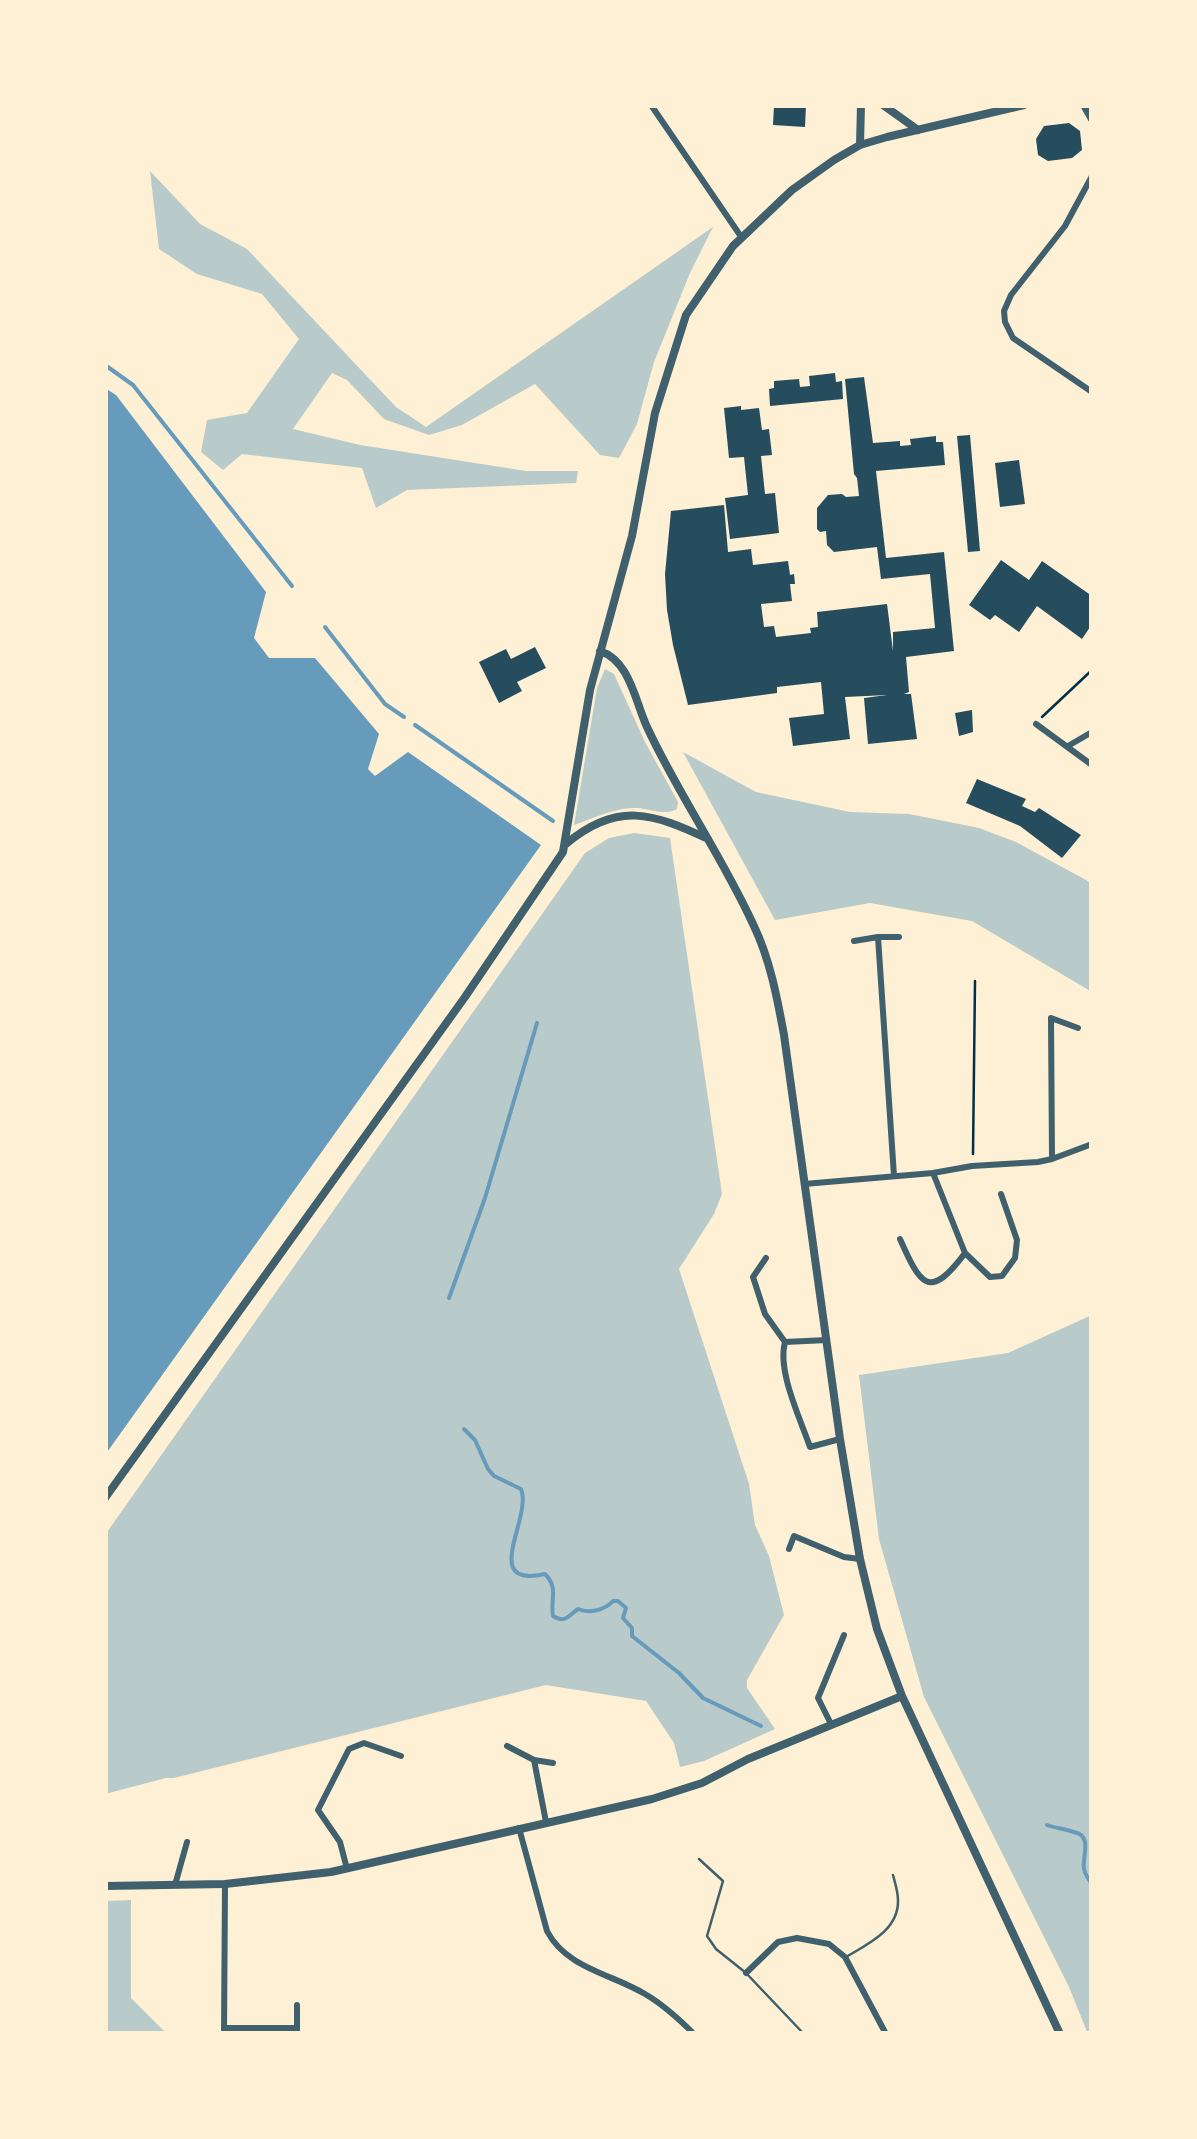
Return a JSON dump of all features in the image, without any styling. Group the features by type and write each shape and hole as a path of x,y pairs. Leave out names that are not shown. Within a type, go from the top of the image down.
{"street":[{"path":"651,105 742,238"},
{"path":"860,145 861,105"},
{"path":"883,105 918,130"},
{"path":"566,844 590,690 632,536 655,414 686,314 733,246 792,190 860,145 1024,105"},
{"path":"1084,105 1092,119"},
{"path":"1092,176 1065,226 1011,296 1004,311 1013,338 1092,392"},
{"path":"600,651 611,655 625,673 647,728 754,925 776,989 840,1439 860,1559 878,1630 902,1696 1060,2034"},
{"path":"1036,724 1092,765"},
{"path":"1068,746 1092,732"},
{"path":"105,1498 466,997 566,844 592,826 632,814 674,823 708,840"},
{"path":"878,937 894,1176"},
{"path":"854,941 899,937"},
{"path":"1052,1159 1051,1018 1078,1028"},
{"path":"804,1184 1052,1159 1092,1144"},
{"path":"934,1173 965,1253 990,1277 1002,1276 1016,1258 1018,1240 1000,1194"},
{"path":"900,1239 916,1275 924,1281 949,1275 965,1253"},
{"path":"766,1258 753,1277 765,1314 784,1342 787,1378 810,1447 840,1439"},
{"path":"784,1342 827,1340"},
{"path":"789,1549 794,1536 844,1557 860,1559"},
{"path":"831,1724 818,1698 844,1635"},
{"path":"105,1886 225,1884 347,1869 652,1799 702,1783 748,1759 902,1696"},
{"path":"347,1869 340,1842 318,1810 349,1748 364,1743 401,1756"},
{"path":"507,1746 534,1760 553,1763"},
{"path":"534,1760 546,1822"},
{"path":"519,1828 547,1932 554,1944 577,1963 643,1992 668,2008 694,2034"},
{"path":"175,1885 186,1842"},
{"path":"225,1884 224,2031 297,2031 297,2005"},
{"path":"746,1973 778,1942 797,1938 829,1944 844,1957 886,2034"}],"lane":[{"path":"700,1859 723,1881 707,1936 802,2032"},
{"path":"844,1957 872,1942 896,1916 894,1875"}],"path":[{"path":"1036,724 1092,670"},
{"path":"972,1166 975,981"}],"shaded area":[{"path":"150,171 200,224 247,249 396,407 426,427 713,227 690,273 654,362 637,424 619,458 600,455 535,384 462,425 429,435 384,419 347,380 332,373 293,429 360,445 526,471 578,471 576,483 407,490 376,508 362,468 242,454 223,470 201,452 207,420 247,413 299,339 262,294 197,274 159,249"},
{"path":"605,669 614,674 678,802 677,809 621,809 574,825 597,688"},
{"path":"683,752 756,792 850,812 909,814 979,828 1016,842 1086,880 1092,885 1092,992 972,921 870,903 775,920"},
{"path":"634,833 670,838 722,1194 714,1214 679,1269 749,1484 755,1525 769,1556 784,1615 747,1680 747,1688 775,1729 704,1761 680,1767 674,1743 646,1701 546,1685 105,1794 105,1535 585,853 609,838"},
{"path":"1092,1315 1092,2034 1088,2034 1069,1987 924,1697 879,1539 859,1375 1008,1353"},
{"path":"131,1900 131,1998 167,2034 105,2034 105,1901"}],"water":[{"path":"105,388 116,395 266,592 254,638 269,658 315,658 379,734 368,769 375,776 408,752 541,845 105,1455"}],"building":[{"path":"774,105 806,105 805,127 773,125"},
{"path":"1069,123 1080,131 1082,150 1072,158 1048,161 1038,155 1036,139 1044,126"},
{"path":"835,373 836,382 842,381 843,399 770,406 769,389 774,388 774,381 799,379 800,387 810,386 809,376"},
{"path":"864,377 873,443 900,441 900,446 911,445 910,439 936,436 936,442 943,442 945,465 876,471 886,558 944,552 954,651 906,657 909,692 904,694 911,694 917,739 868,744 864,698 887,695 845,697 850,739 793,746 789,718 824,714 821,682 777,687 777,693 688,705 667,610 665,574 671,511 724,505 728,552 751,549 753,565 788,561 795,584 790,584 792,601 761,604 764,627 774,626 776,637 811,633 810,628 818,627 817,612 887,604 893,651 893,632 935,628 930,574 881,579 877,547 834,552 827,545 826,531 817,529 817,508 828,495 859,496 845,379"},
{"path":"741,406 741,410 759,408 762,430 769,429 772,455 761,456 765,494 775,493 779,533 730,539 725,498 748,495 744,457 729,458 724,408"},
{"path":"970,435 980,551 968,552 957,436"},
{"path":"1019,460 1025,504 1000,507 995,463"},
{"path":"1001,560 1029,580 1042,561 1092,596 1092,624 1082,639 1037,606 1019,632 995,615 990,620 969,605"},
{"path":"535,647 546,668 517,682 522,691 499,703 479,662 506,649 511,659"},
{"path":"972,710 973,732 959,736 955,713"},
{"path":"977,779 1026,799 1022,806 1035,812 1039,808 1081,835 1062,858 1020,826 966,803"}],"waterway":[{"path":"105,365 133,385 292,586"},
{"path":"325,627 385,704 404,717"},
{"path":"415,725 553,821"},
{"path":"449,1298 485,1198 537,1023"},
{"path":"464,1429 475,1440 494,1476 521,1489 523,1501 512,1561 515,1571 526,1576 545,1574 549,1579 553,1616 564,1619 578,1609 597,1610 618,1601 626,1608 623,1618 632,1628 632,1636 679,1673 703,1698 761,1726"},
{"path":"1047,1825 1084,1838 1084,1869 1092,1884"}]}
